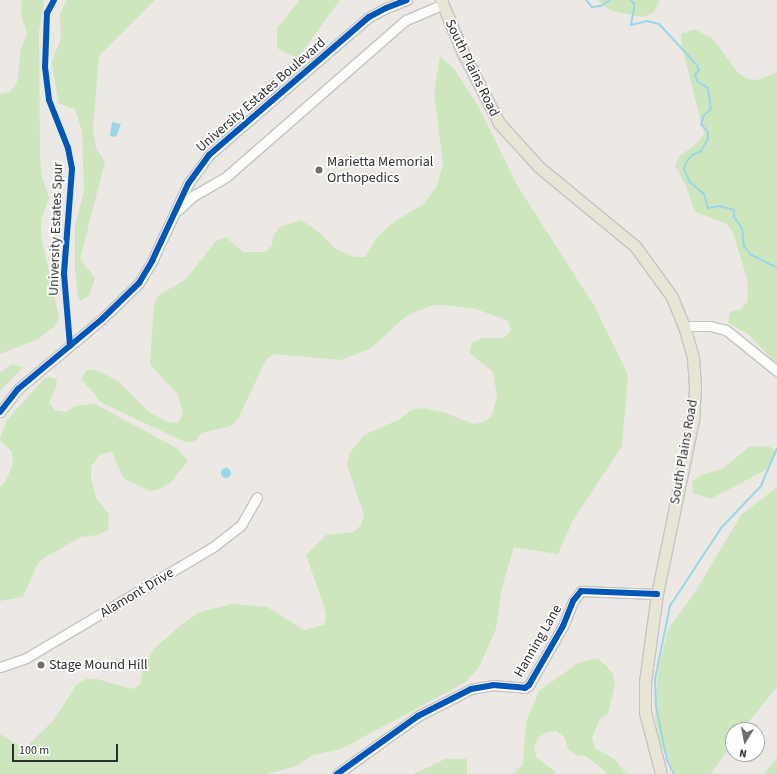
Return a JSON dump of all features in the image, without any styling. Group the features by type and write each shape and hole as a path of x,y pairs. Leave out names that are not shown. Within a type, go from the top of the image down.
{"main road":[{"name":"South Plains Road","path":"442,2 482,93 509,136 539,167 635,246 672,297 684,326 693,358 695,386 693,420 657,594 645,682 645,705 653,747 661,774"}],"street":[{"name":"University Estates Boulevard","path":"0,412 18,389 131,292 148,267 194,174 215,148 369,17 386,8 407,0"},
{"name":"University Estates Boulevard","path":"173,215 189,199 217,184 234,170 406,20 442,2"},
{"path":"684,326 710,326 726,330 777,371"},
{"name":"Alamont Drive","path":"0,667 26,658 219,544 241,525 258,497"},
{"name":"Hanning Lane","path":"337,774 418,716 471,689 493,685 525,688 529,685 563,626 573,601 581,591 657,594"}],"green space":[{"path":"22,0 43,0 44,3 39,32 40,159 42,177 49,198 41,219 41,235 59,318 54,327 38,339 0,354 0,94 10,92 17,82 21,49 27,33 21,15"},
{"path":"67,0 155,0 99,56 93,129 96,148 105,162 80,259 95,278 90,294 81,301 78,296 75,268 75,225 84,191 82,131 75,109 59,104 52,61 61,38 60,13"},
{"path":"300,0 340,0 297,59 277,48 277,28"},
{"path":"597,0 660,0 653,13 643,17 612,11"},
{"path":"694,29 713,39 739,74 749,79 759,80 777,72 777,364 748,334 728,323 730,312 741,309 748,301 747,278 733,233 727,224 695,212 686,186 675,166 680,156 697,143 704,134 682,46 681,34"},
{"path":"440,56 454,69 478,106 517,185 595,307 628,375 622,446 573,520 558,554 514,547 502,587 496,629 479,667 466,682 341,749 313,755 296,766 266,774 0,774 0,734 16,744 27,746 54,720 76,685 86,679 97,679 131,689 140,685 144,665 155,648 182,624 200,612 232,604 267,607 304,630 324,625 326,616 324,606 306,555 326,535 354,532 361,525 364,515 347,465 349,454 364,435 400,419 411,410 422,408 443,412 473,424 484,422 492,416 497,396 493,372 469,352 473,342 482,338 504,338 511,330 508,321 476,309 445,305 434,305 415,312 404,318 371,348 341,360 274,354 266,360 238,419 231,426 201,433 195,442 185,442 102,403 81,379 87,370 97,370 118,381 148,411 167,422 178,423 183,414 178,395 150,364 154,304 159,295 186,279 216,241 226,237 243,252 264,252 272,246 273,236 280,227 301,220 320,233 334,248 354,257 365,257 377,237 394,222 424,204 437,186 443,164 434,93"},
{"path":"12,364 23,367 0,391 0,372"},
{"path":"51,377 56,379 57,384 49,403 55,410 66,412 75,406 95,404 178,449 188,461 170,483 160,489 149,491 123,478 112,452 101,454 91,466 91,477 96,498 109,514 108,530 98,535 81,537 47,556 38,563 23,597 0,601 0,487 6,481 13,463 12,452 0,440 1,435 7,420 45,378"},
{"path":"749,447 770,447 777,452 772,463 764,471 710,499 693,493 692,482 701,475 722,469"},
{"path":"777,487 777,687 749,722 725,722 725,754 711,774 675,774 660,743 655,716 658,671 668,629 694,594 741,515"},
{"path":"598,658 613,673 615,683 608,714 600,719 592,738 595,748 614,759 627,774 608,774 586,756 576,755 568,749 565,738 557,731 548,732 539,737 534,746 536,757 558,774 513,774 523,764 526,722 539,691 578,663"},
{"path":"777,757 777,774 764,774"},
{"path":"445,759 467,759 467,774 414,774"}],"water":[{"path":"112,122 121,124 116,137 110,136"},
{"path":"224,468 228,468 230,469 230,477 224,478 221,475 221,471"}],"waterway":[{"path":"586,0 592,7 601,6 610,0"},
{"path":"630,0 634,3 631,25 647,21 659,24 696,64 699,70 695,75 698,82 708,88 711,109 704,115 701,124 708,132 708,139 701,151 692,155 686,163 684,169 689,181 704,194 708,208 720,206 734,210 734,217 742,228 744,246 750,254 777,268"},
{"path":"674,774 667,760 656,707 655,679 670,606 721,528 761,486 777,448"}],"cycle path":[{"name":"University Estates Spur","path":"54,0 47,13 45,67 49,100 68,148 72,169 64,274 70,346"},
{"path":"0,412 18,389 102,319 139,283 152,261 188,184 209,155 369,17 386,8 407,0"},
{"path":"337,774 418,716 471,689 493,685 525,688 529,685 563,626 573,601 581,591 657,594"}],"place":[{"name":"Marietta Memorial Orthopedics","path":"319,170"},
{"name":"Stage Mound Hill","path":"41,665"}]}
